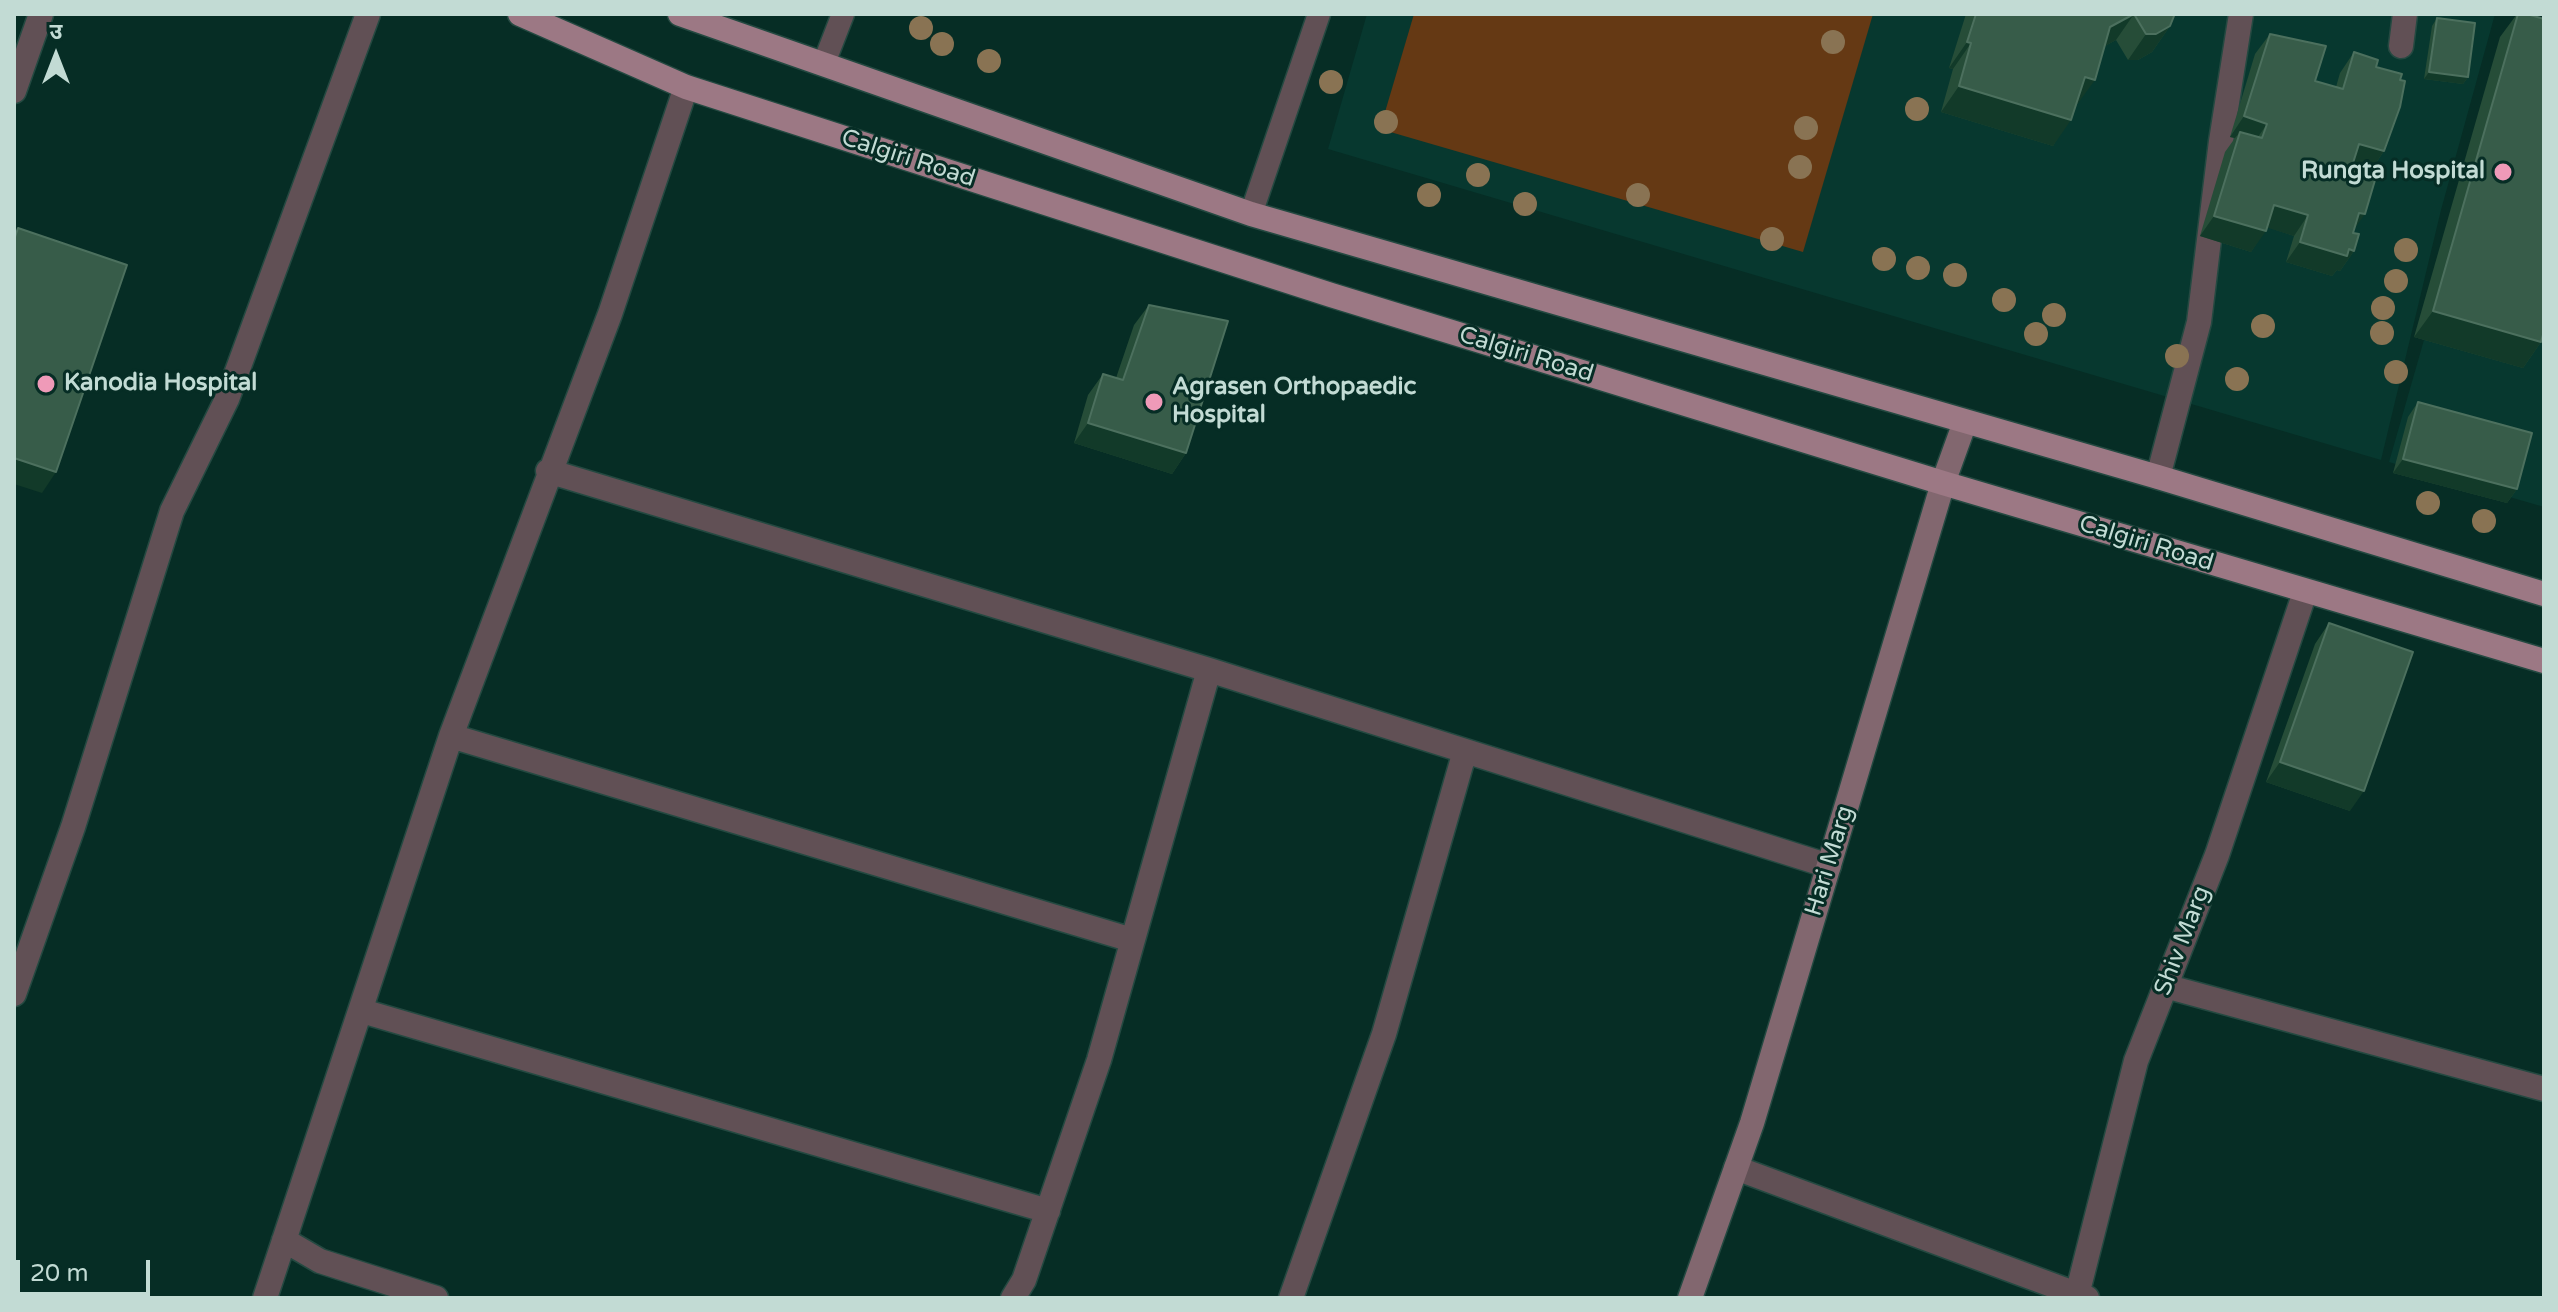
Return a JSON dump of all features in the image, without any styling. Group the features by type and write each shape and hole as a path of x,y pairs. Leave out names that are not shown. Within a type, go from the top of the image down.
{"main road":[{"name":"Calgiri Road","path":"520,14 686,87 1331,295 1943,483 2544,661"},
{"path":"680,14 1251,214 2158,477 2544,594"}],"street":[{"path":"14,91 41,14"},
{"path":"14,994 73,827 172,511 227,399 368,14"},
{"path":"2158,477 2199,322 2221,141 2241,14"},
{"path":"2401,46 2405,14"},
{"path":"265,1298 451,736 548,471 610,314 686,87"},
{"name":"Hari Marg","path":"1690,1298 1736,1168 1943,483 1965,422"},
{"path":"548,471 1209,670 1829,866"},
{"name":"Shiv Marg","path":"2082,1296 2136,1061 2217,855 2305,592"},
{"path":"1013,1298 1024,1280 1099,1060 1209,670"},
{"path":"451,736 1132,940"},
{"path":"1291,1298 1384,1034 1465,751"},
{"path":"2165,986 2544,1089"},
{"path":"362,1011 1048,1211"},
{"path":"1736,1168 2082,1296"},
{"path":"284,1240 320,1261 436,1298"}],"lane":[{"path":"824,63 843,14"},
{"path":"1251,214 1319,14"}],"shaded area":[{"path":"1367,14 2495,14 2441,210 2381,460 1328,149"},
{"path":"1414,14 1873,14 1803,252 1380,129"},
{"path":"2514,26 2544,32 2544,507 2389,462"}],"building":[{"path":"1976,14 2134,14 2110,27 2095,80 2085,77 2071,120 1959,86"},
{"path":"2134,14 2174,16 2170,26 2156,34 2146,34"},
{"name":"Rungta Hospital","path":"2518,14 2544,19 2544,331 2541,342 2433,311"},
{"path":"2437,18 2475,23 2468,77 2429,72"},
{"path":"2270,34 2326,46 2315,81 2343,89 2354,52 2378,60 2376,67 2402,74 2400,80 2405,81 2400,107 2384,151 2359,144 2353,163 2378,170 2365,214 2359,213 2353,233 2359,234 2354,251 2349,249 2347,256 2300,242 2308,215 2274,205 2266,231 2214,216 2240,132 2262,138 2267,124 2244,116"},
{"name":"Kanodia Hospital","path":"18,228 127,265 56,472 14,458 14,240"},
{"path":"1149,305 1228,321 1186,453 1088,423 1103,374 1123,380"},
{"path":"2418,402 2532,433 2517,489 2403,459"},
{"path":"2329,623 2413,652 2364,791 2280,762"}],"place":[{"name":"Rungta Hospital","path":"2503,172"},
{"name":"Kanodia Hospital","path":"46,384"},
{"name":"Agrasen Orthopaedic Hospital","path":"1154,402"}]}
